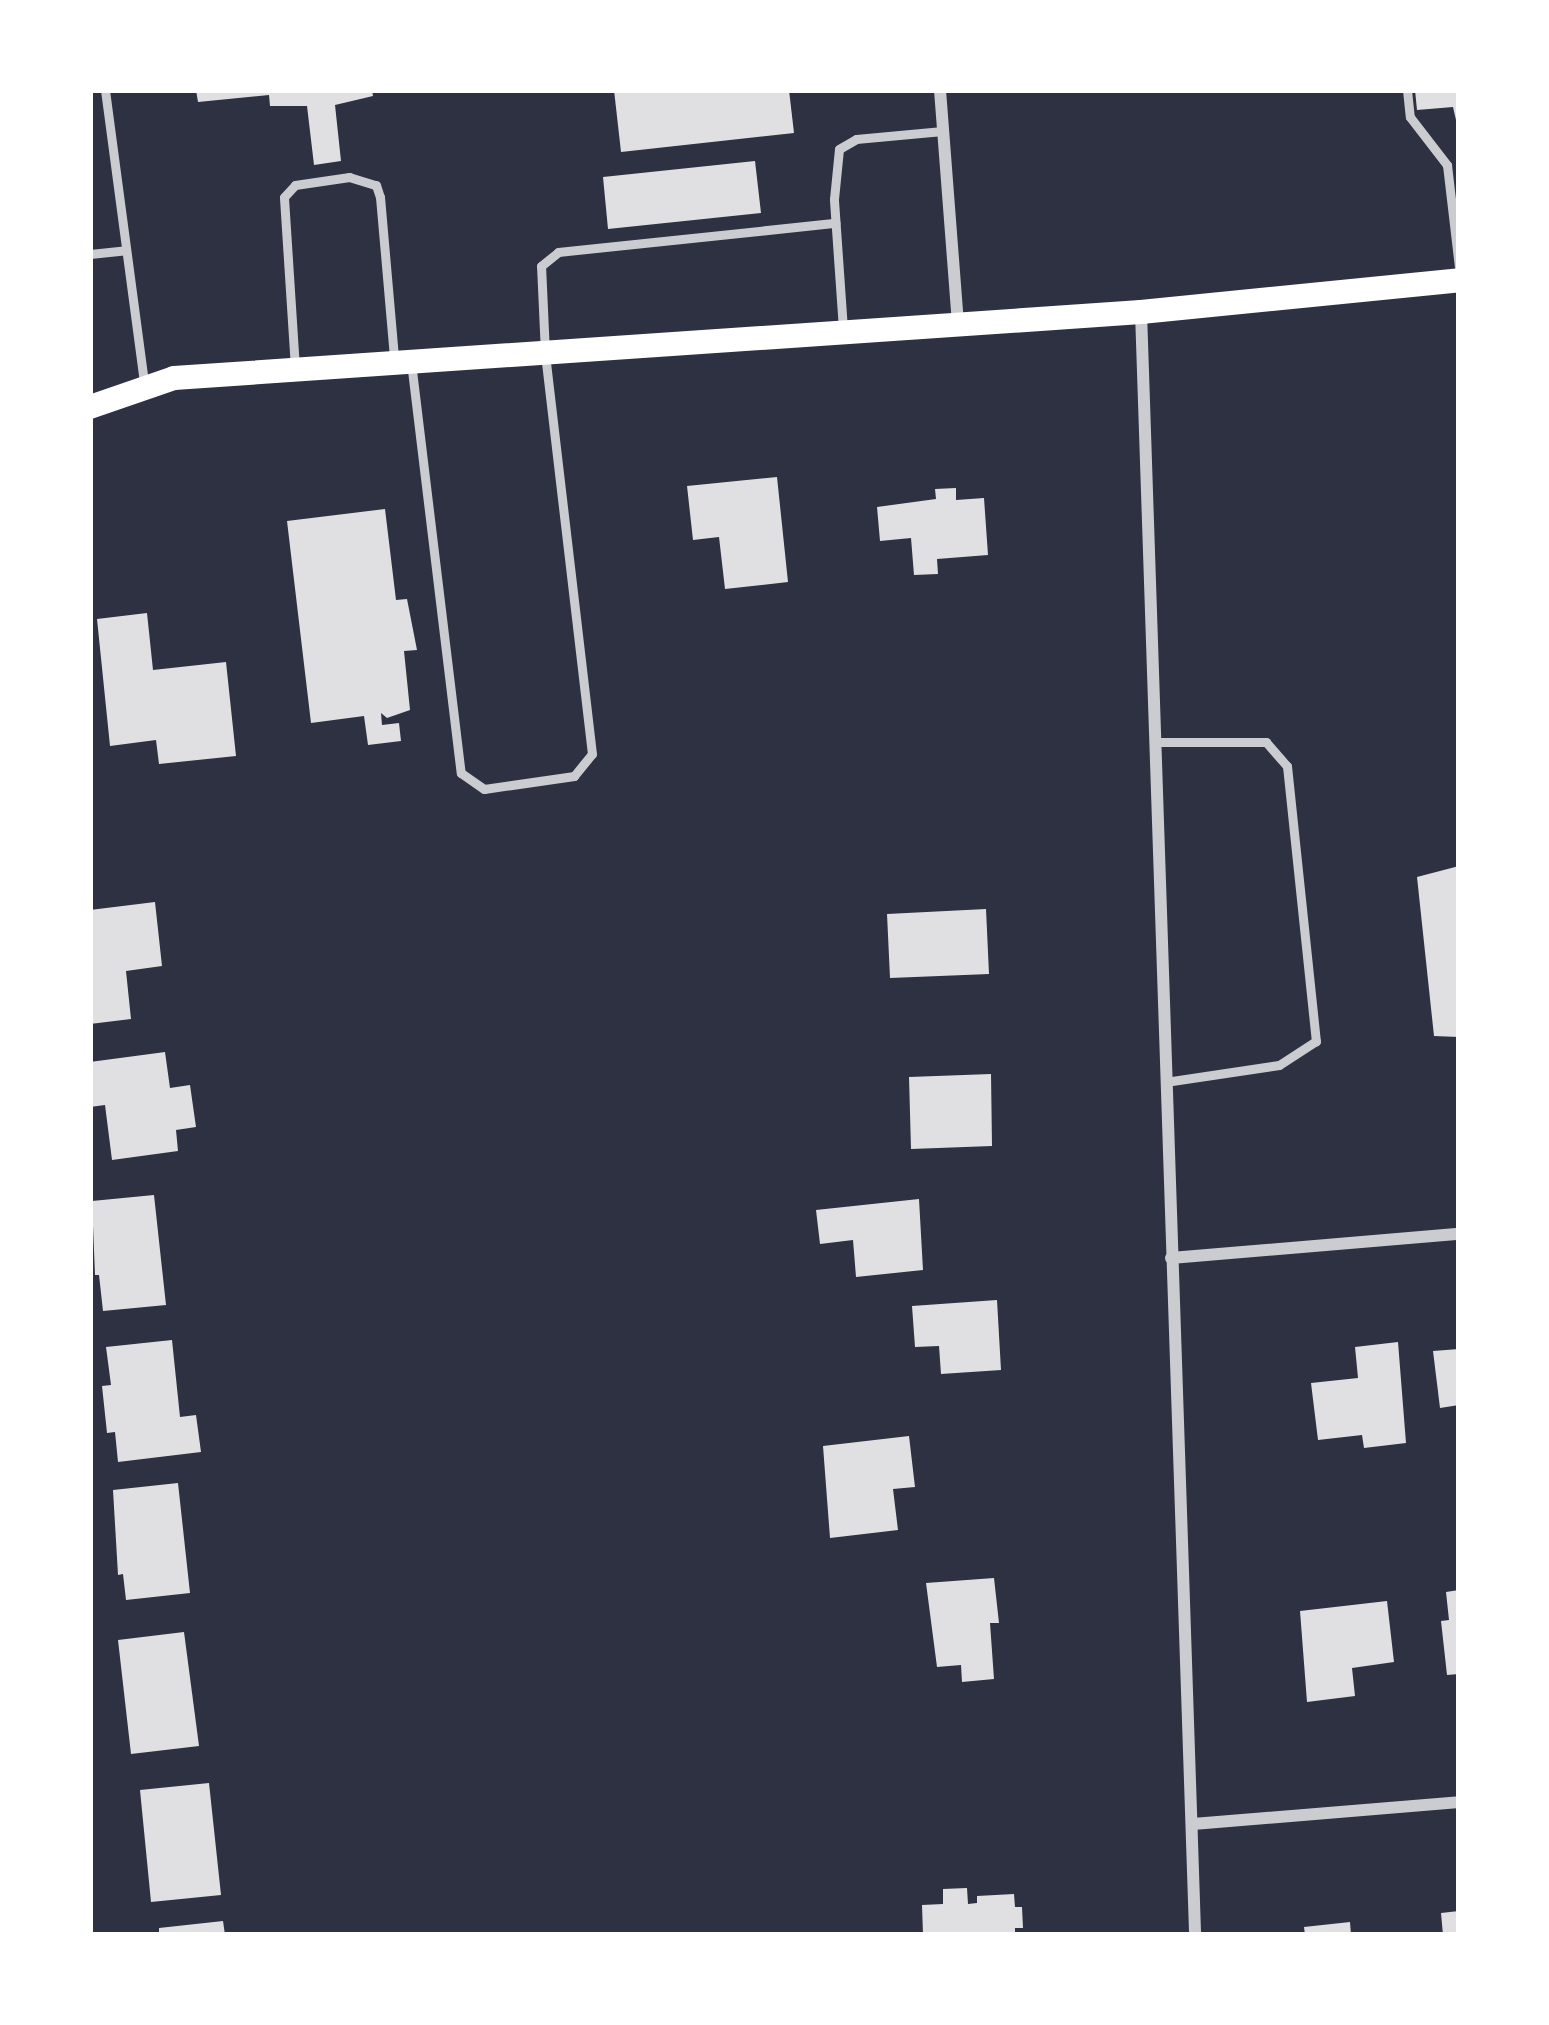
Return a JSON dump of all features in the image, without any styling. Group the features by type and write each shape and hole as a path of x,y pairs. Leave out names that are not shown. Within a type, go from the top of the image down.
{"main road":[{"path":"90,407 174,378 958,326 1459,280"}],"street":[{"path":"940,90 958,326"},
{"path":"1141,312 1195,1935"},
{"path":"1171,1258 1459,1234"},
{"path":"1193,1824 1459,1802"}],"lane":[{"path":"105,90 145,388"},
{"path":"1407,90 1410,117 1447,165 1459,267"},
{"path":"843,334 836,223 839,149 856,139 943,131"},
{"path":"296,370 284,197 295,185 349,177 376,185 461,773 484,789 574,776 592,754 545,353 541,266 558,252 836,223"},
{"path":"90,254 126,250"},
{"path":"1155,742 1265,742 1287,766 1316,1041 1280,1065 1165,1082"}],"building":[{"path":"196,90 372,90 373,96 335,105 341,161 314,165 307,106 270,106 269,95 198,102"},
{"path":"614,90 789,90 794,133 621,152"},
{"path":"1415,90 1459,90 1459,133 1453,107 1417,110"},
{"path":"755,161 761,213 608,229 603,177"},
{"path":"777,477 788,582 725,589 719,537 693,540 687,486"},
{"path":"956,488 956,500 984,498 988,555 937,559 938,574 914,575 911,538 880,541 877,507 936,499 935,489"},
{"path":"385,509 396,600 407,599 417,650 404,651 410,710 387,718 381,713 382,725 399,723 401,741 368,745 364,716 311,723 287,521"},
{"path":"147,613 153,670 226,662 236,756 159,764 156,740 110,746 97,619"},
{"path":"1459,866 1459,1037 1434,1036 1417,877"},
{"path":"155,902 162,966 126,971 131,1019 90,1024 90,910"},
{"path":"986,909 989,974 890,978 887,914"},
{"path":"165,1052 170,1088 190,1085 196,1127 176,1130 178,1151 112,1160 105,1105 90,1107 90,1062"},
{"path":"991,1074 992,1146 911,1149 909,1077"},
{"path":"154,1195 166,1305 103,1311 99,1275 95,1275 92,1201"},
{"path":"919,1199 923,1270 856,1277 853,1240 820,1244 816,1210"},
{"path":"997,1300 1001,1370 941,1374 939,1346 915,1347 912,1306"},
{"path":"172,1340 180,1417 196,1415 201,1452 118,1462 115,1432 107,1433 102,1386 111,1385 106,1347"},
{"path":"1398,1342 1406,1443 1364,1448 1362,1435 1318,1440 1311,1383 1358,1378 1355,1347"},
{"path":"1459,1349 1459,1405 1440,1408 1433,1351"},
{"path":"909,1436 915,1487 893,1489 898,1530 830,1538 823,1446"},
{"path":"178,1483 190,1593 126,1600 123,1574 118,1575 113,1490"},
{"path":"994,1578 999,1623 990,1623 994,1679 962,1682 961,1665 937,1667 926,1583"},
{"path":"1459,1590 1459,1674 1447,1675 1441,1621 1449,1620 1446,1592"},
{"path":"1387,1601 1394,1662 1352,1668 1355,1696 1307,1702 1300,1611"},
{"path":"184,1632 199,1746 131,1754 118,1640"},
{"path":"209,1783 221,1895 151,1902 140,1790"},
{"path":"967,1888 968,1904 977,1903 977,1896 1014,1894 1015,1907 1022,1907 1023,1928 1015,1928 1015,1935 923,1935 922,1905 943,1904 943,1889"},
{"path":"1459,1911 1459,1935 1443,1935 1441,1913"},
{"path":"223,1921 225,1935 159,1935 159,1928"},
{"path":"1350,1922 1351,1935 1305,1935 1304,1927"}]}
